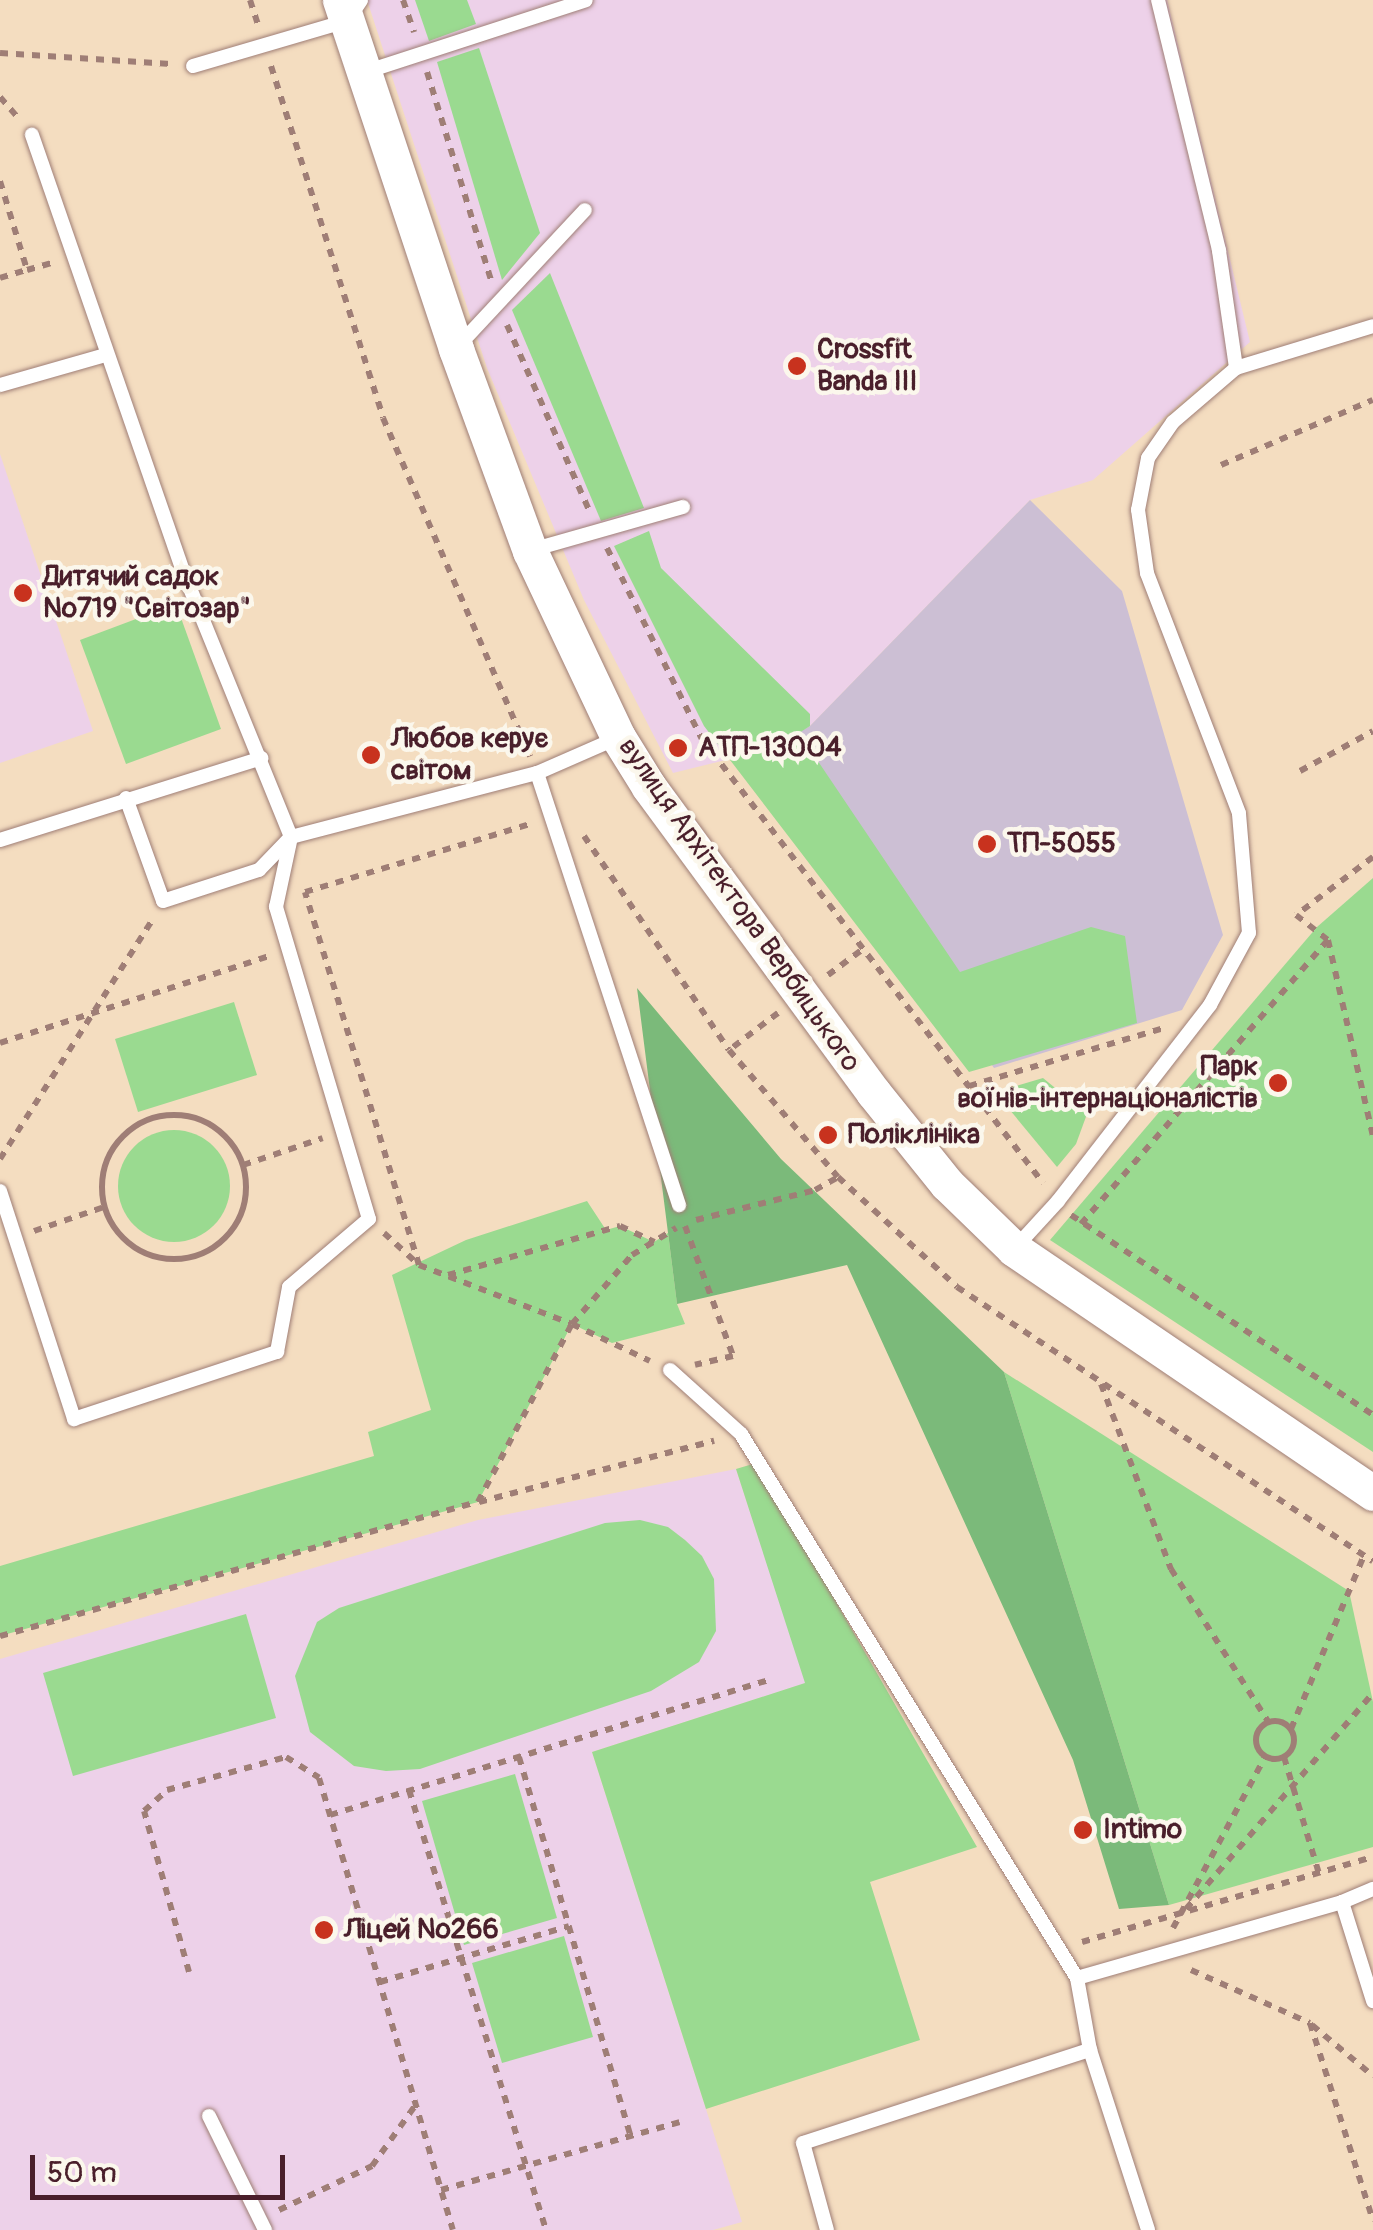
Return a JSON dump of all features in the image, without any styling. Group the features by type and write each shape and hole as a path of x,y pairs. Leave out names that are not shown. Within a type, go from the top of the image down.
{"street":[{"name":"вулиця Архітектора Вербицького","path":"349,7 364,72 456,348 530,551 618,738 873,1092 947,1184 1014,1249 1373,1493"}],"lane":[{"path":"364,72 586,0"},
{"path":"1158,0 1218,251 1236,368"},
{"path":"192,66 264,43 349,7"},
{"path":"0,1191 74,1419 277,1352 289,1287 369,1219 276,907 290,837 184,574 105,355 32,134"},
{"path":"456,348 585,210"},
{"path":"1014,1249 1058,1201 1210,1005 1249,933 1239,813 1146,573 1138,510 1148,458 1173,422 1236,368 1373,326"},
{"path":"0,385 105,355"},
{"path":"530,551 683,507"},
{"path":"126,798 163,901 259,870 290,837 537,773 618,738"},
{"path":"0,840 260,758"},
{"path":"537,773 679,1205"},
{"path":"670,1370 741,1434 1078,1978 1090,2050 1148,2230"},
{"path":"1078,1978 1342,1902 1373,1889"},
{"path":"1342,1902 1373,2001"},
{"path":"828,2230 803,2143 1090,2050"},
{"path":"209,2116 263,2224"}],"path":[{"path":"250,0 383,418 537,773"},
{"path":"403,0 498,304 599,532 702,739 1058,1201 1082,1224 1373,1415"},
{"path":"0,53 192,66"},
{"path":"0,182 27,270"},
{"path":"0,278 73,257"},
{"path":"1221,465 1373,400"},
{"path":"1300,772 1373,731"},
{"path":"420,1264 305,892 567,810 730,1050"},
{"path":"1373,858 1296,915 1328,940 1373,1138"},
{"path":"0,1160 163,901"},
{"path":"1082,1224 1328,940"},
{"path":"0,1043 94,1016 288,950"},
{"path":"969,1086 1168,1026"},
{"path":"166,1115 190,1116 213,1126 232,1143 243,1165 246,1188 238,1220 215,1246 195,1257 150,1256 129,1244 113,1227 104,1207 102,1182 108,1158 121,1137 142,1122 166,1115"},
{"path":"243,1165 344,1131"},
{"path":"478,1502 572,1324 632,1256 684,1223 815,1190 838,1177"},
{"path":"16,1238 104,1207"},
{"path":"369,1219 420,1264 572,1324 670,1370 733,1356 684,1223"},
{"path":"447,1275 620,1226 654,1242"},
{"path":"1100,1380 1171,1569 1268,1722"},
{"path":"0,1636 478,1502 741,1434"},
{"path":"1291,1729 1364,1555"},
{"path":"330,1815 773,1679"},
{"path":"1179,1917 1373,1693"},
{"path":"1265,1757 1256,1741 1259,1729 1268,1722 1281,1721 1291,1729 1295,1741 1284,1757"},
{"path":"189,1972 144,1812 167,1790 286,1756 319,1778 453,2230"},
{"path":"519,1757 631,2137"},
{"path":"1265,1757 1284,1757"},
{"path":"1265,1757 1158,1955 1310,2023 1373,2076"},
{"path":"1284,1757 1319,1874"},
{"path":"408,1790 546,2230"},
{"path":"1058,1948 1179,1917 1373,1857"},
{"path":"380,1982 569,1926"},
{"path":"1310,2023 1373,2221"},
{"path":"263,2224 372,2166 416,2105"},
{"path":"441,2190 679,2122"}],"shaded area":[{"path":"367,0 1167,0 1250,342 1093,480 1030,500 810,726 770,749 673,773 584,600 487,368"},
{"name":"Дитячий садок №719 \"Світозар\"","path":"0,454 93,731 0,763"},
{"path":"1030,500 1122,591 1223,935 1182,1010 994,1068 770,749 810,726"},
{"name":"Ліцей №266","path":"736,1469 806,1683 592,1752 742,2222 713,2230 0,2230 0,1659 478,1520"}],"green space":[{"path":"415,0 467,0 476,24 429,41"},
{"path":"479,48 540,233 502,280 437,62"},
{"path":"550,273 644,508 601,521 512,310"},
{"path":"649,531 661,568 810,714 810,726 799,733 960,972 1091,927 1125,936 1137,1023 969,1072 704,726 614,546"},
{"path":"176,604 221,729 126,764 80,640"},
{"name":"Парк воїнів-інтернаціоналістів","path":"1373,878 1373,1452 1050,1240 1317,927"},
{"path":"637,988 781,1159 1004,1372 1169,1905 1119,1909 1073,1760 847,1265 677,1304"},
{"path":"234,1002 257,1075 138,1112 115,1039"},
{"path":"1043,1078 1087,1114 1076,1144 1057,1167 995,1092"},
{"path":"174,1130 195,1135 213,1147 225,1165 230,1186 225,1207 213,1225 195,1237 174,1242 153,1237 135,1225 123,1207 118,1186 123,1165 135,1147 153,1135"},
{"path":"587,1201 606,1230 620,1226 654,1242 668,1233 677,1304 685,1324 612,1343 572,1324 478,1502 0,1636 0,1566 374,1456 368,1432 431,1410 392,1275 466,1240"},
{"path":"1004,1372 1349,1591 1373,1702 1373,1847 1169,1905"},
{"path":"756,1463 977,1847 870,1882 920,2040 706,2109 592,1752 805,1683 736,1469"},
{"path":"640,1520 668,1527 685,1540 702,1556 714,1579 716,1631 699,1662 651,1691 420,1769 386,1771 354,1766 310,1732 295,1676 317,1622 339,1608 605,1523"},
{"path":"246,1614 276,1718 73,1776 43,1673"},
{"path":"515,1774 557,1918 464,1945 422,1801"},
{"path":"564,1936 593,2037 502,2063 472,1963"}],"place":[{"name":"Crossfit Banda III","path":"797,366"},
{"name":"Дитячий садок №719 \"Світозар\"","path":"23,593"},
{"name":"АТП-13004","path":"678,748"},
{"name":"Любов керує світом","path":"371,755"},
{"name":"ТП-5055","path":"987,844"},
{"name":"Парк воїнів-інтернаціоналістів","path":"1278,1083"},
{"name":"Поліклініка","path":"828,1135"},
{"name":"Intimo","path":"1083,1830"},
{"name":"Ліцей №266","path":"324,1930"}]}
